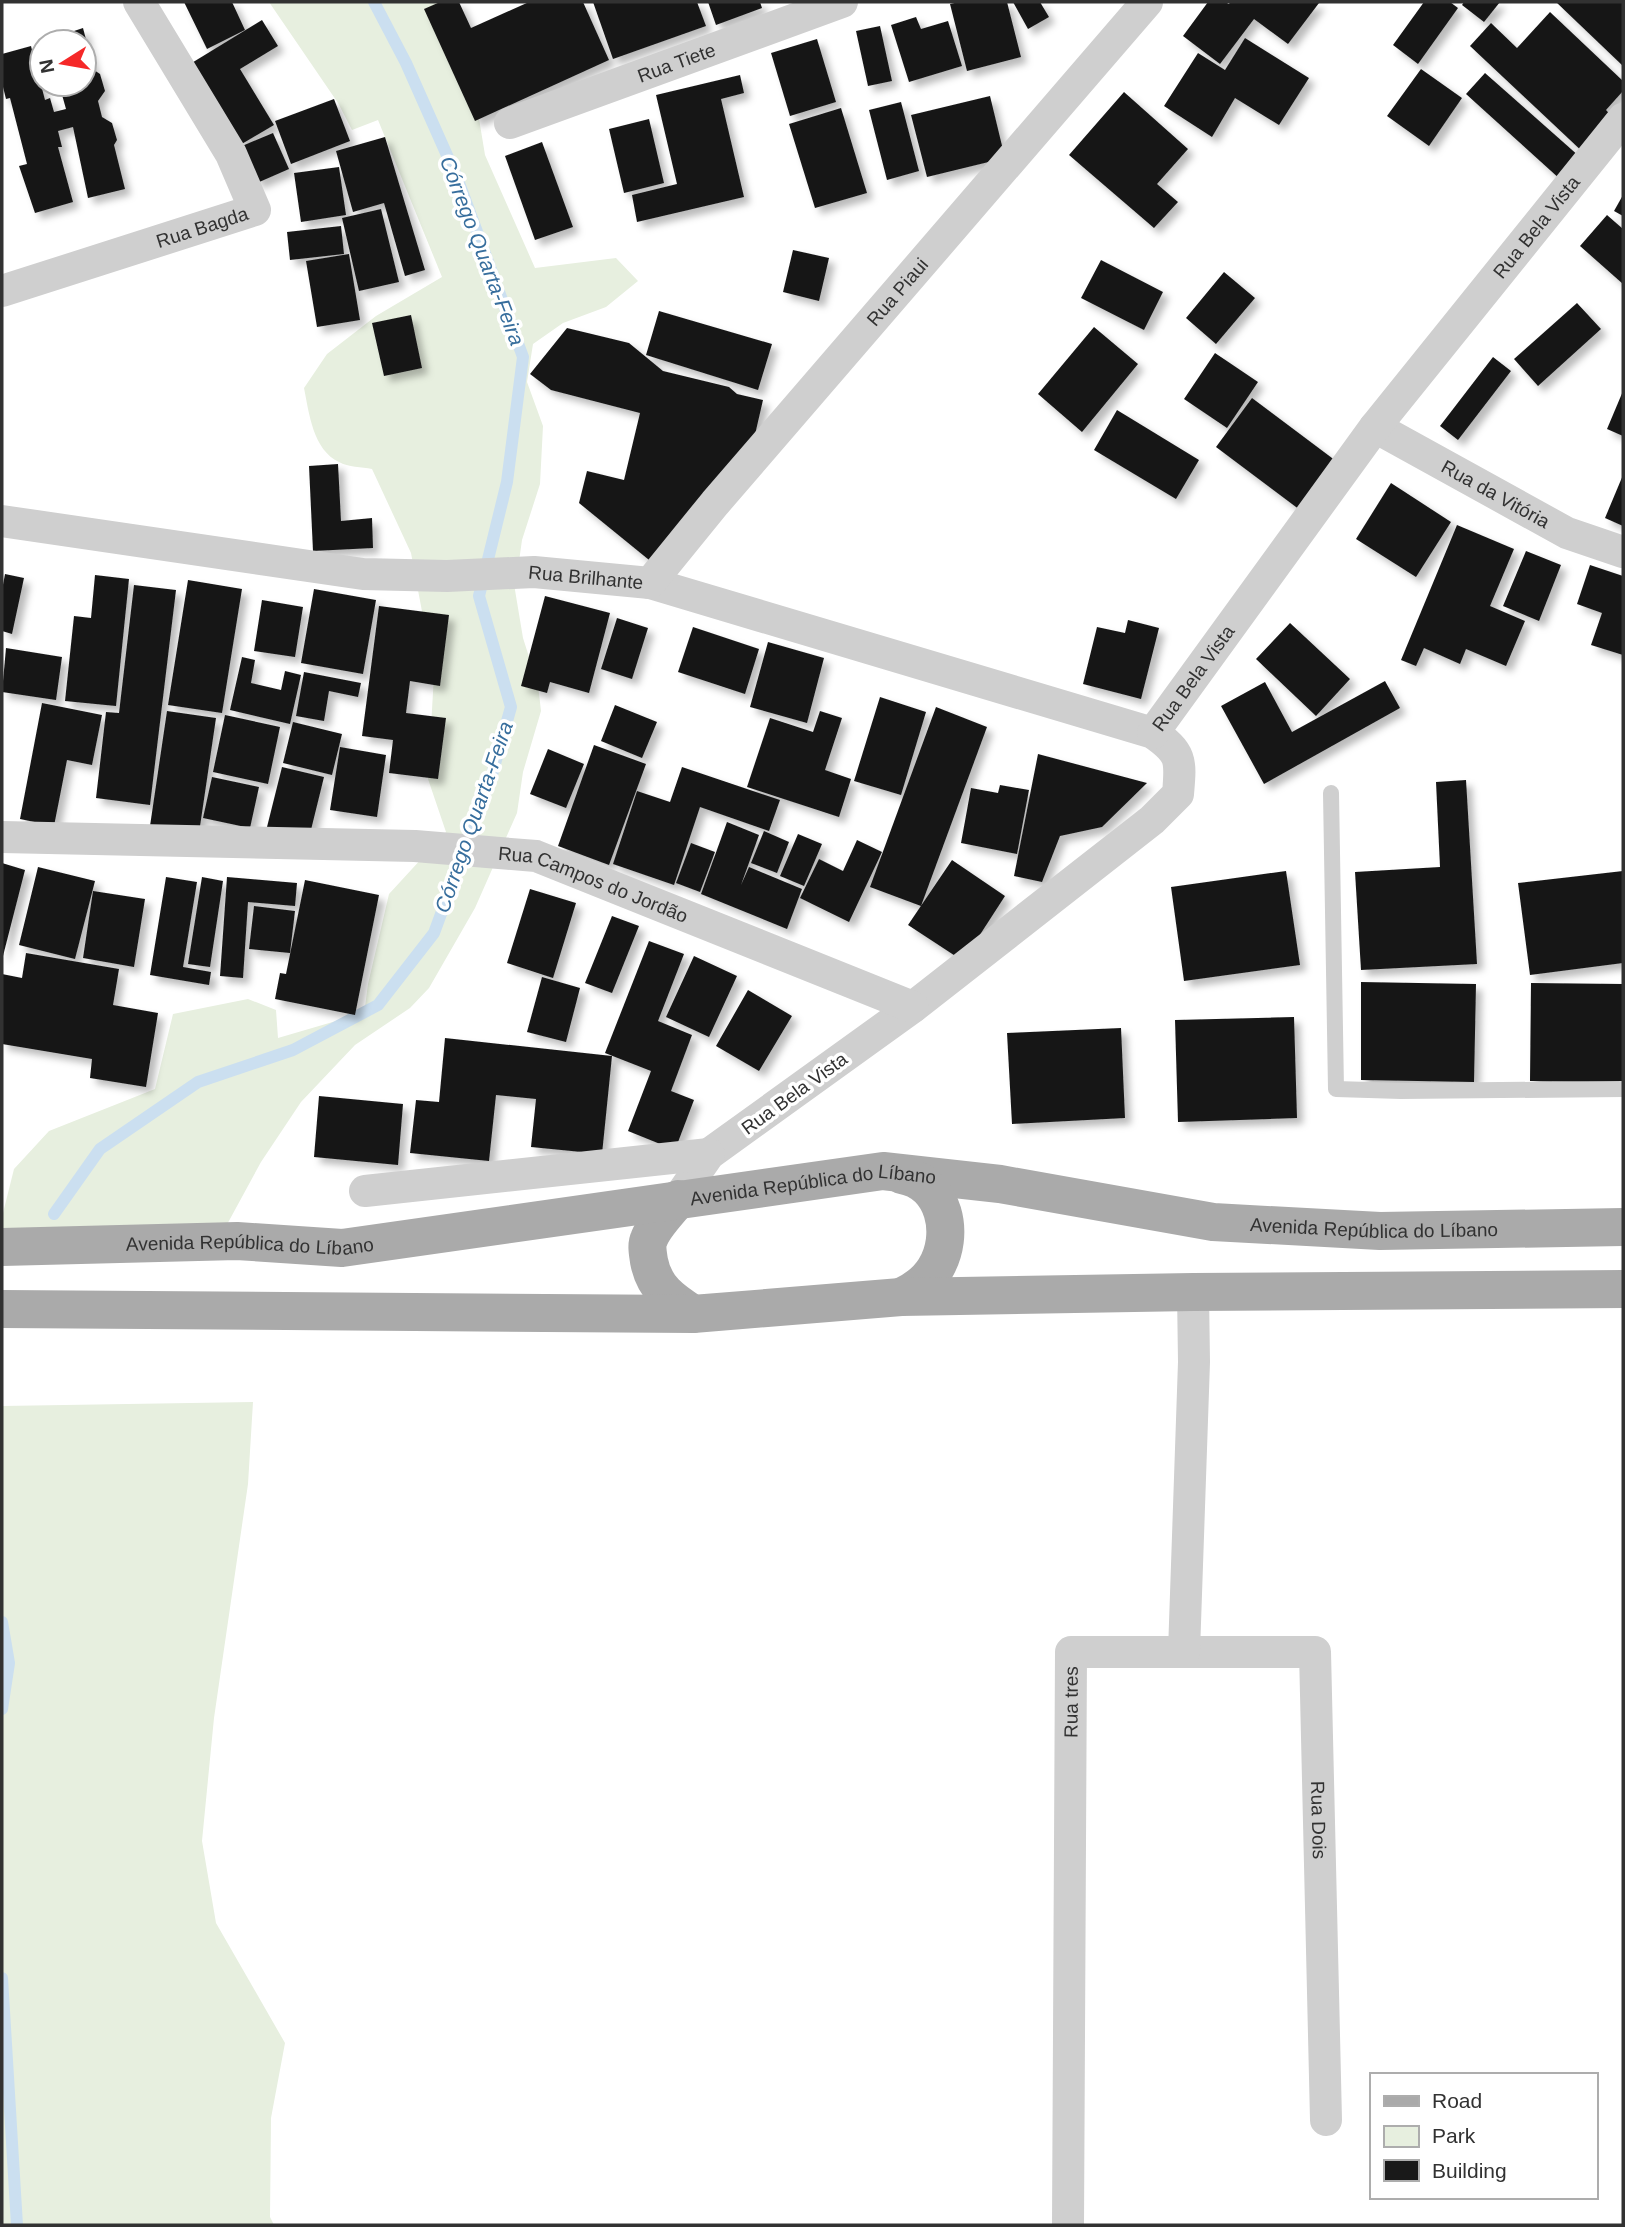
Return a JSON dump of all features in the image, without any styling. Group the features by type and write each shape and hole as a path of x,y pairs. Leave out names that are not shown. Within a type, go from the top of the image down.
{"main road":[{"name":"Avenida República do Líbano","path":"2,1247 237,1241 342,1248 883,1171 1000,1184 1213,1222 1380,1231 1623,1227"},
{"path":"883,1171 913,1177 927,1185 936,1194 942,1209 944,1246 936,1268 917,1288 901,1297"},
{"path":"678,1199 648,1240 648,1254 655,1279 662,1291 693,1314"},
{"path":"2,1309 693,1314 901,1297 1623,1289"}],"street":[{"name":"Rua Bagda","path":"2,291 255,210 231,154 139,2"},
{"name":"Rua Tiete","path":"510,123 842,2"},
{"name":"Rua Piaui","path":"650,583 724,492 1147,2"},
{"name":"Rua Bela Vista","path":"678,1199 709,1154 912,1007 1152,820 1178,794 1181,764 1171,746 1153,733 1375,427 1623,119"},
{"name":"Rua da Vitória","path":"1375,427 1567,533 1623,552"},
{"name":"Rua Brilhante","path":"2,521 363,574 447,576 534,572 650,583 1153,733"},
{"name":"Rua Campos do Jordão","path":"2,837 415,846 536,856 912,1007"},
{"path":"365,1191 709,1154"},
{"path":"1184,1652 1194,1362 1193,1292"},
{"name":"Rua Dois","path":"1184,1652 1315,1651 1326,2120"},
{"name":"Rua tres","path":"1068,2225 1071,1652 1184,1652"}],"lane":[{"path":"1331,793 1336,1089 1623,1089"}],"green space":[{"path":"269,2 454,2 470,64 485,155 535,268 616,258 638,281 606,307 563,323 533,344 527,382 543,426 540,484 522,540 515,590 523,638 538,685 541,711 523,772 517,813 475,908 429,988 410,1008 355,1045 301,1102 261,1162 224,1230 2,1241 2,1217 14,1169 49,1131 155,1089 173,1014 248,999 276,1010 278,1038 336,1021 365,1007 389,894 446,832 428,779 434,675 411,553 372,469 343,464 323,449 314,430 304,388 327,354 376,316 442,277 378,120 352,130 338,103"},
{"path":"253,1402 248,1484 214,1718 202,1841 216,1923 285,2043 271,2118 270,2217 274,2225 2,2225 2,1406"}],"building":[{"path":"184,2 232,2 245,30 207,49"},
{"path":"440,2 459,2 471,28 529,2 583,2 609,60 475,121 424,9"},
{"path":"593,2 697,2 706,26 613,59"},
{"path":"708,2 760,2 762,8 716,25"},
{"path":"1007,2 1021,57 967,71 950,4"},
{"path":"1013,2 1040,2 1049,17 1028,29"},
{"path":"1208,2 1319,3 1288,44 1254,19 1220,64 1183,36"},
{"path":"1424,2 1450,2 1458,8 1418,64 1393,45"},
{"path":"1464,2 1500,2 1484,22 1462,5"},
{"path":"1556,2 1623,2 1623,66"},
{"path":"1550,12 1623,81 1623,91 1606,110 1617,122 1586,155 1470,46 1491,23 1517,48"},
{"path":"916,17 921,29 948,21 962,66 909,82 891,25"},
{"path":"262,20 278,46 240,69 274,125 240,145 190,64"},
{"path":"880,26 892,81 868,86 856,31"},
{"path":"1245,38 1309,78 1279,125 1235,98 1212,137 1164,106 1198,53 1225,70"},
{"path":"817,39 836,102 790,116 771,53"},
{"path":"28,47 28,98 50,98 54,112 66,109 63,98 98,98 98,73 100,74 105,91 98,101 102,117 112,123 117,140 114,145 125,189 88,198 73,127 58,131 62,147 58,147 73,202 35,213 19,166 27,164 10,98 6,99 2,83 2,54"},
{"path":"1421,69 1462,98 1429,146 1387,116"},
{"path":"1485,73 1580,157 1561,180 1466,94"},
{"path":"740,75 744,93 721,99 744,197 637,222 632,195 677,184 656,95"},
{"path":"1124,92 1188,149 1157,184 1178,202 1154,228 1069,155"},
{"path":"990,96 1005,158 927,177 911,115"},
{"path":"334,99 350,141 291,164 275,121"},
{"path":"901,102 919,171 887,180 869,110"},
{"path":"841,108 867,193 815,208 789,124"},
{"path":"649,119 664,183 624,193 609,129"},
{"path":"273,133 289,169 257,183 242,146"},
{"path":"385,137 425,270 405,276 384,203 353,212 336,151"},
{"path":"542,142 573,227 535,240 505,156"},
{"path":"339,167 346,215 301,222 294,173"},
{"path":"1623,195 1623,216 1614,211"},
{"path":"381,209 399,282 359,291 342,218"},
{"path":"1607,215 1623,229 1623,284 1580,246"},
{"path":"341,226 344,254 290,260 287,232"},
{"path":"793,250 829,258 819,301 783,292"},
{"path":"349,254 360,320 317,327 306,261"},
{"path":"1101,260 1163,292 1144,330 1081,298"},
{"path":"1224,272 1255,298 1216,344 1186,318"},
{"path":"1577,303 1601,329 1538,386 1514,359"},
{"path":"659,311 772,344 758,390 646,355"},
{"path":"411,315 422,368 384,376 372,323"},
{"path":"1094,327 1138,364 1082,432 1038,394"},
{"path":"567,328 629,343 663,371 729,387 737,394 763,400 754,439 654,564 579,503 587,471 624,480 640,413 551,390 530,374"},
{"path":"1215,353 1258,382 1227,428 1184,399"},
{"path":"1493,357 1511,371 1458,440 1440,426"},
{"path":"1623,391 1623,436 1607,429"},
{"path":"1252,398 1336,461 1300,510 1216,447"},
{"path":"1117,410 1199,460 1176,499 1094,450"},
{"path":"338,464 341,521 372,518 373,548 313,551 309,466"},
{"path":"1623,475 1623,526 1605,518"},
{"path":"1391,483 1451,522 1416,577 1356,539"},
{"path":"1457,525 1514,549 1490,606 1525,621 1506,666 1466,649 1460,664 1424,648 1416,666 1401,660"},
{"path":"1526,551 1561,565 1539,621 1503,606"},
{"path":"1590,565 1623,576 1623,655 1591,645 1602,613 1577,604"},
{"path":"5,574 24,578 12,634 2,631 2,590"},
{"path":"95,575 129,579 116,706 65,701 74,616 91,618"},
{"path":"188,580 242,589 222,713 168,705"},
{"path":"134,585 176,590 150,805 96,798 106,712 119,713"},
{"path":"314,589 376,600 363,674 301,663"},
{"path":"545,596 610,613 589,693 550,682 547,693 521,686"},
{"path":"262,600 303,607 295,657 254,651"},
{"path":"379,606 449,615 440,686 410,681 406,713 446,718 438,779 389,773 393,740 362,736"},
{"path":"617,618 648,628 632,679 601,669"},
{"path":"1128,620 1159,628 1141,699 1083,684 1097,627 1125,633"},
{"path":"1290,623 1350,679 1316,716 1256,659"},
{"path":"693,627 759,649 745,694 678,672"},
{"path":"768,642 824,658 807,723 750,707"},
{"path":"6,648 62,657 56,700 2,692"},
{"path":"242,657 255,660 251,683 281,690 285,671 301,675 290,724 230,710"},
{"path":"304,672 361,683 358,697 329,691 324,721 296,716"},
{"path":"1385,681 1400,708 1264,784 1221,706 1265,682 1292,732"},
{"path":"880,697 926,712 901,795 854,781"},
{"path":"42,703 102,715 92,765 67,760 54,826 20,819"},
{"path":"615,705 657,722 642,758 601,741"},
{"path":"936,707 987,727 921,906 870,887"},
{"path":"167,711 216,718 199,833 150,826"},
{"path":"820,711 842,718 825,770 851,779 839,817 747,787 770,718 813,732"},
{"path":"225,715 280,727 268,784 213,772"},
{"path":"293,722 342,734 332,775 283,763"},
{"path":"594,745 646,764 609,865 558,846"},
{"path":"340,747 386,755 377,817 330,810"},
{"path":"548,749 584,764 566,808 530,794"},
{"path":"1038,754 1147,783 1102,827 1060,836 1042,882 1014,876"},
{"path":"282,767 324,777 309,838 267,827"},
{"path":"682,767 780,800 769,831 700,807 674,885 613,864 637,791 670,802"},
{"path":"212,777 259,787 250,828 203,818"},
{"path":"1466,780 1477,964 1361,970 1355,872 1440,867 1436,782"},
{"path":"1000,785 1029,790 1017,854 961,843 971,788 998,793"},
{"path":"727,822 759,835 741,885 749,867 802,889 787,929 701,894"},
{"path":"764,831 789,842 777,873 751,863"},
{"path":"798,834 822,844 804,886 780,876"},
{"path":"857,840 882,852 849,922 800,898 819,859 843,871"},
{"path":"691,843 715,852 700,892 676,883"},
{"path":"952,860 1005,896 963,961 908,925"},
{"path":"2,863 25,870 3,956 2,956"},
{"path":"38,867 95,881 75,959 19,945"},
{"path":"1286,871 1300,965 1184,981 1171,887"},
{"path":"1623,871 1623,963 1530,975 1518,883"},
{"path":"166,877 197,882 183,967 211,972 209,985 150,975"},
{"path":"202,877 223,881 210,967 188,964"},
{"path":"227,877 297,883 295,906 248,902 243,978 220,976"},
{"path":"305,880 379,895 355,1015 275,999 280,973 286,974"},
{"path":"530,889 576,903 553,978 507,963"},
{"path":"93,891 145,899 134,967 83,958"},
{"path":"254,906 295,911 290,953 249,949"},
{"path":"612,916 639,926 612,993 585,983"},
{"path":"649,941 684,954 658,1021 692,1035 671,1091 694,1100 675,1150 628,1131 651,1071 605,1053"},
{"path":"26,953 119,969 113,1005 158,1013 146,1087 90,1078 92,1059 2,1044 2,974 22,978"},
{"path":"694,956 737,976 709,1037 666,1017"},
{"path":"542,977 580,988 566,1042 527,1032"},
{"path":"1361,982 1476,984 1474,1082 1361,1080"},
{"path":"1531,983 1623,984 1623,1082 1530,1081"},
{"path":"748,990 792,1016 759,1071 716,1046"},
{"path":"1294,1017 1297,1118 1178,1122 1175,1020"},
{"path":"1121,1028 1125,1118 1012,1124 1007,1033"},
{"path":"445,1038 612,1056 602,1154 531,1147 536,1099 496,1095 489,1161 410,1153 416,1100 439,1102"},
{"path":"319,1096 403,1104 398,1165 314,1157"}],"waterway":[{"name":"Córrego Quarta-Feira","path":"54,1214 100,1149 198,1082 293,1050 378,1005 434,933 491,778 511,707 479,596 507,482 523,357 458,180 406,63 374,2"},
{"name":"Córrego Quarta-Feira","path":"2,1622 9,1663 2,1709"},
{"name":"Córrego Quarta-Feira","path":"2,1978 17,2225"}]}
